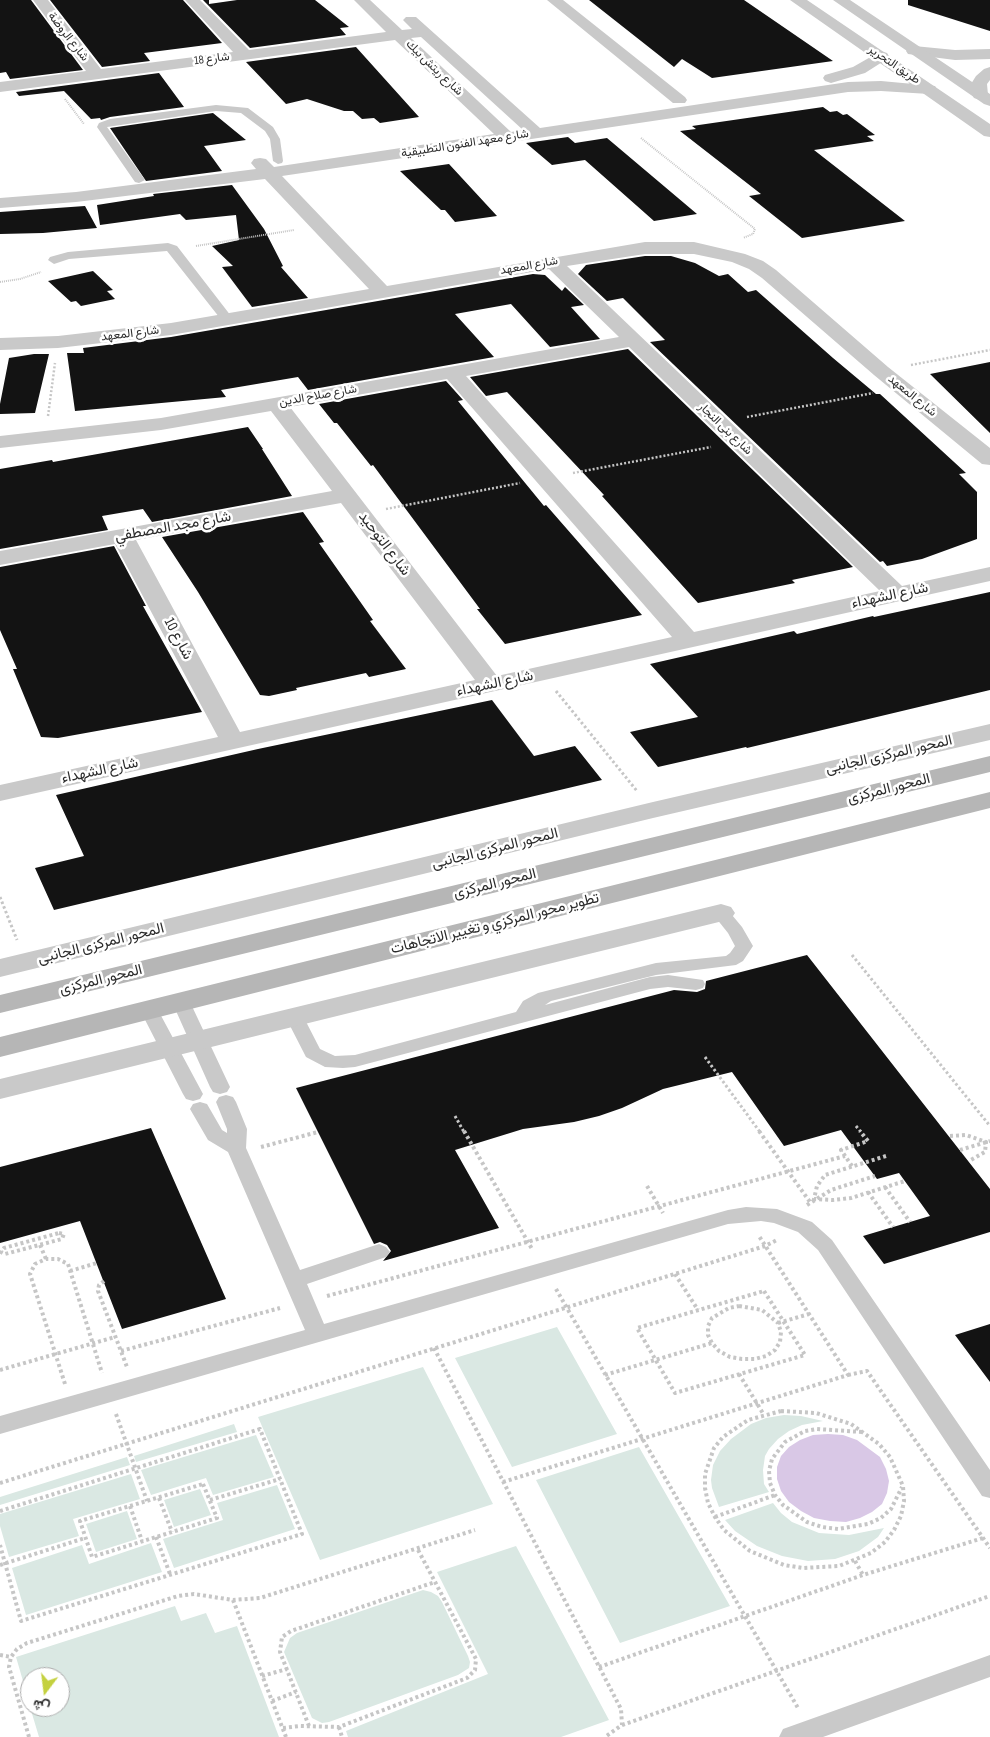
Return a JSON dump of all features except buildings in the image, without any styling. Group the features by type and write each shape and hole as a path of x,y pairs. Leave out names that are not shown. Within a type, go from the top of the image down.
{"main road":[{"name":"المحور المركزى","path":"0,1004 990,764"},
{"name":"تطوير محور المركزي و تغيير الاتجاهات","path":"0,1047 990,800"}],"street":[{"name":"شارع الروضة","path":"40,0 97,74"},
{"path":"192,0 245,55"},
{"name":"شارع ريتش بيك","path":"361,0 502,133"},
{"path":"554,0 679,100"},
{"name":"طريق التحرير","path":"797,0 930,89 990,132"},
{"name":"طريق التحرير","path":"840,0 985,98"},
{"name":"شارع ريتش بيك","path":"402,13 530,129"},
{"name":"شارع 18","path":"0,87 424,32"},
{"path":"417,52 443,49"},
{"path":"914,51 968,55 990,54"},
{"path":"968,55 966,60 969,63 990,70 979,84 985,98"},
{"name":"شارع معهد الفنون التطبيقية","path":"0,203 76,197 269,166 530,129 679,100 831,78 859,70 881,56"},
{"path":"859,70 882,76 886,81 881,86"},
{"name":"شارع معهد الفنون التطبيقية","path":"530,129 620,121 848,86 930,89"},
{"path":"269,166 320,226 382,291"},
{"name":"شارع معهد الفنون التطبيقية","path":"0,194 269,166"},
{"name":"شارع المعهد","path":"0,344 58,342 171,329 614,252 669,247 694,248 738,258 756,265 769,274 881,371 990,459"},
{"name":"شارع بنى النجار","path":"553,262 898,595"},
{"name":"شارع صلاح الدين","path":"0,442 44,439 161,424 634,340"},
{"path":"451,372 690,641"},
{"name":"شارع التوحيد","path":"277,404 491,685"},
{"name":"شارع مجد المصطفي","path":"0,558 346,495"},
{"name":"شارع 10","path":"122,536 233,742"},
{"name":"شارع الشهداء","path":"2,788 233,742 990,574"},
{"name":"المحور المركزى الجانبى","path":"0,968 653,810 990,732"},
{"path":"0,1089 722,913"}],"lane":[{"path":"139,180 102,127 105,124 216,108 238,108 244,110 269,129 275,139 269,166"},
{"path":"51,264 68,256 168,247 174,250 227,319"},
{"path":"523,1016 530,1005 545,997 656,969 730,961 742,952 744,946 736,930 722,913"},
{"path":"294,1016 305,1042 313,1053 332,1062 344,1062 650,983 678,981 696,984"},
{"path":"181,1002 200,1039 237,1129 237,1150 318,1334"},
{"path":"149,1010 215,1134 237,1150"},
{"path":"0,1425 544,1269 746,1214 777,1216 792,1220 811,1231 825,1245 990,1488"},
{"path":"294,1280 379,1252"},
{"path":"801,1734 990,1666"}],"path":[{"path":"620,121 755,229 753,234 736,240"},
{"path":"174,250 320,226"},
{"path":"0,282 36,275 51,264"},
{"path":"44,439 58,342"},
{"path":"881,371 990,350"},
{"path":"718,422 901,387"},
{"path":"542,674 653,810"},
{"path":"0,896 26,962"},
{"path":"852,955 990,1126"},
{"path":"705,1057 788,1171 812,1200"},
{"path":"454,1116 776,1669 801,1734"},
{"path":"852,1166 841,1150 868,1141 856,1126"},
{"path":"237,1150 318,1132"},
{"path":"950,1136 966,1135 988,1141"},
{"path":"960,1150 988,1141"},
{"path":"969,1161 985,1152 988,1141"},
{"path":"121,1351 845,1156"},
{"path":"812,1200 817,1186 826,1175 886,1156"},
{"path":"0,1482 766,1246 778,1239 792,1220 812,1200 841,1186 875,1176"},
{"path":"812,1200 842,1199 905,1181"},
{"path":"647,1186 656,1202"},
{"path":"729,1187 848,1376"},
{"path":"885,1187 910,1222"},
{"path":"868,1192 893,1227"},
{"path":"59,1233 64,1234 62,1239 40,1245 5,1254 1,1252 4,1248 59,1233"},
{"path":"40,1245 46,1259"},
{"path":"71,1404 30,1274 35,1264 52,1258 64,1261 70,1271 125,1444 147,1501"},
{"path":"70,1271 97,1263"},
{"path":"675,1274 698,1310"},
{"path":"104,1282 99,1286 98,1291 135,1386"},
{"path":"764,1291 783,1322 805,1355 675,1393 637,1328 764,1291"},
{"path":"740,1306 762,1310 778,1323 781,1332 780,1342 774,1350 760,1358 742,1360 730,1357 719,1351 712,1343 708,1335 708,1326 712,1318 728,1308 740,1306"},
{"path":"778,1323 809,1314"},
{"path":"0,1370 115,1337"},
{"path":"605,1375 712,1343"},
{"path":"434,1348 621,1709 622,1725"},
{"path":"503,1482 867,1371 990,1548"},
{"path":"738,1374 764,1415"},
{"path":"798,1411 816,1413 851,1424 866,1433 880,1444 890,1457 903,1486 904,1501 901,1516 885,1542 871,1553 855,1561 822,1568 803,1568 776,1562 750,1551 736,1541 724,1530 708,1503 705,1474 714,1448 723,1437 748,1420 764,1415 798,1411"},
{"path":"0,1511 260,1429 302,1534 21,1620 3,1565 0,1546"},
{"path":"866,1433 817,1429 805,1431 785,1442 772,1460 769,1471 770,1483 775,1494 794,1515 807,1522 830,1528 854,1528 868,1524 886,1514 891,1509 903,1486"},
{"path":"210,1500 280,1479"},
{"path":"204,1484 217,1518 92,1557 80,1521 159,1498 204,1484"},
{"path":"715,1517 775,1494"},
{"path":"159,1498 172,1532"},
{"path":"130,1506 142,1541"},
{"path":"29,1737 8,1667 11,1657 17,1649 27,1643 162,1599 194,1594 233,1600 260,1598 475,1530"},
{"path":"156,1537 170,1574"},
{"path":"3,1565 85,1538"},
{"path":"599,1667 863,1575 983,1538"},
{"path":"283,1728 291,1726 339,1727 467,1678 475,1670 476,1659 417,1548"},
{"path":"855,1561 863,1575"},
{"path":"309,1726 279,1647 282,1637 436,1582"},
{"path":"605,1737 622,1725 776,1669 990,1596"},
{"path":"233,1600 286,1737"},
{"path":"0,1656 11,1657"},
{"path":"262,1676 287,1669"},
{"path":"272,1701 296,1692"},
{"path":"339,1727 342,1737"}],"shaded area":[{"path":"557,1327 617,1434 512,1467 455,1358"},
{"path":"423,1367 493,1504 320,1560 258,1417"},
{"path":"784,1415 801,1416 823,1421 802,1425 789,1431 769,1449 765,1456 763,1470 764,1484 769,1492 719,1507 711,1480 713,1465 720,1451 731,1439 751,1424 766,1418"},
{"path":"234,1424 237,1432 136,1462 134,1456"},
{"path":"256,1435 274,1477 213,1495 206,1478 151,1495 141,1470"},
{"path":"813,1435 843,1435 857,1440 880,1457 886,1469 889,1481 887,1493 882,1504 860,1518 846,1522 814,1518 789,1502 781,1491 777,1479 777,1467 781,1456 789,1447 800,1440"},
{"path":"639,1447 730,1606 620,1643 536,1480"},
{"path":"127,1457 130,1465 0,1505 0,1497"},
{"path":"131,1474 140,1499 73,1519 79,1536 9,1557 0,1526 0,1514"},
{"path":"277,1485 295,1529 174,1568 163,1539 223,1520 217,1503"},
{"path":"200,1489 211,1515 174,1527 164,1500"},
{"path":"773,1503 792,1522 819,1533 849,1535 884,1528 878,1537 859,1551 835,1559 808,1561 782,1556 757,1546 735,1531 725,1520"},
{"path":"127,1511 137,1539 96,1552 86,1524"},
{"path":"151,1543 162,1572 26,1615 12,1568 82,1545 89,1564"},
{"path":"516,1546 609,1720 561,1737 348,1737 346,1731 488,1674 437,1572"},
{"path":"423,1590 438,1596 442,1602 468,1656 469,1668 458,1675 329,1722 322,1723 312,1718 284,1652 290,1638 297,1633"},
{"path":"175,1606 181,1621 206,1613 215,1633 237,1626 279,1737 39,1737 33,1717 70,1717 70,1667 20,1667 20,1671 16,1657"}]}
